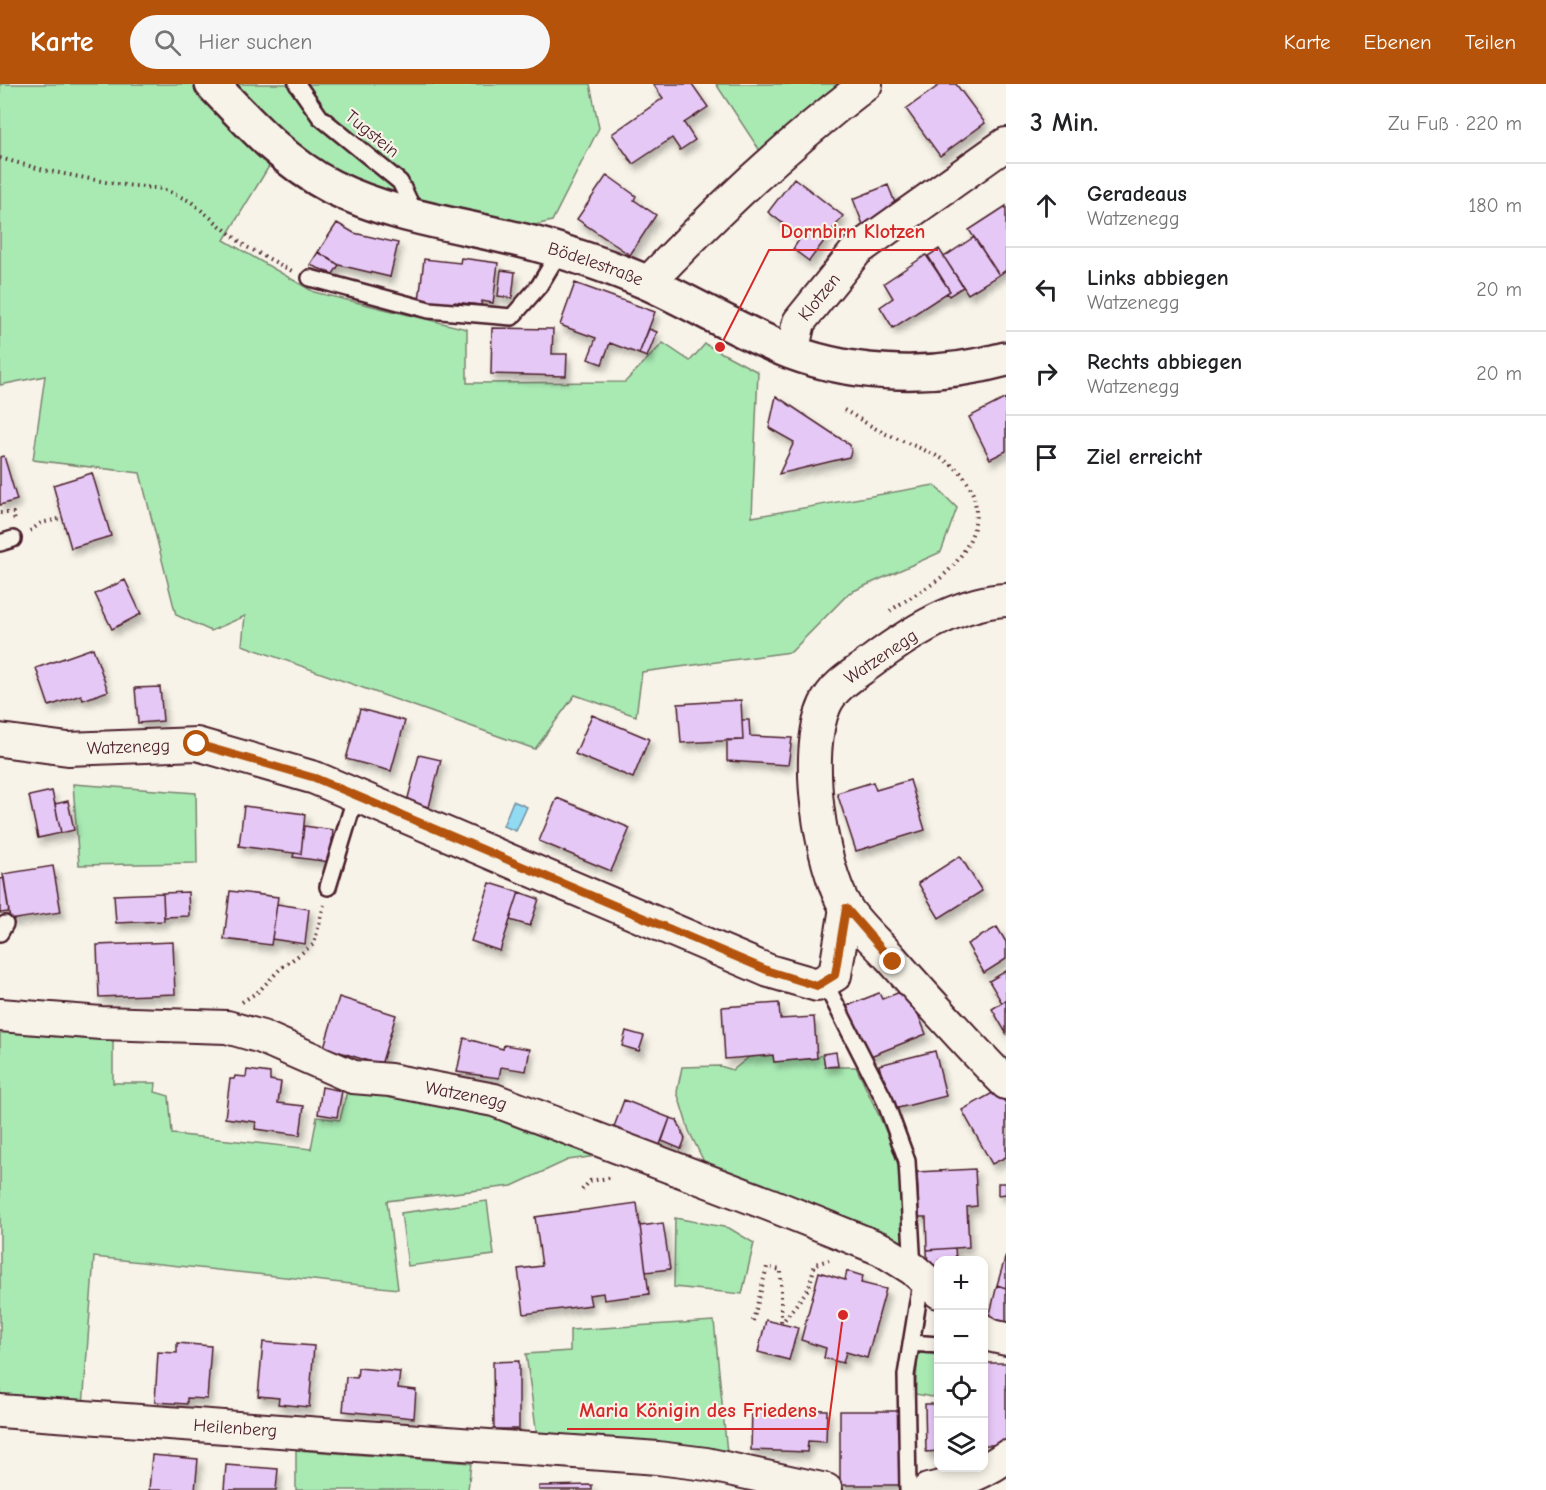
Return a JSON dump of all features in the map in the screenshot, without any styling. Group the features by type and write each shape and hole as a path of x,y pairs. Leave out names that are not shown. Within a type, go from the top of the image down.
{"main road":[{"name":"Bödelestraße","path":"212,84 255,130 294,163 331,186 372,204 417,217 560,251 648,283 792,352 847,367 883,371 952,370 1006,359"}],"street":[{"path":"648,283 715,214 817,121 866,84"},
{"name":"Klotzen","path":"792,352 799,322 857,250 1006,144"},
{"name":"Watzenegg","path":"1006,600 990,601 944,616 879,656 837,687 826,703 819,720 814,762 821,842 846,908 955,1031 1006,1083"},
{"name":"Watzenegg","path":"0,740 68,749 197,744 315,778 758,966 817,986"},
{"path":"817,986 835,975 846,908"},
{"name":"Watzenegg","path":"0,1015 101,1023 227,1027 262,1037 353,1077 390,1080 494,1100 881,1249 924,1279"},
{"name":"Heilenberg","path":"0,1411 576,1452 706,1464 826,1490"},
{"path":"928,1490 992,1467 1006,1457"}],"lane":[{"name":"Tugstein","path":"297,84 320,117 400,182 417,217"},
{"path":"310,278 429,310 512,317 538,286 560,251"},
{"path":"328,887 356,795"},
{"name":"Watzenegg","path":"817,986 831,995 885,1101 907,1161 924,1279"},
{"path":"908,1490 906,1375 924,1279"},
{"path":"911,1343 934,1345"}],"path":[{"path":"0,158 116,184 163,189 190,201 246,246 277,265 310,278"},
{"path":"844,410 883,432 936,456 964,477 976,504 975,530 961,557 942,578 913,594 885,615"},
{"path":"0,513 13,513"},
{"path":"7,541 41,523 63,518"},
{"path":"233,1007 259,990 281,968 314,944 328,887"},
{"path":"582,1190 590,1180 619,1176"},
{"path":"753,1321 767,1267 780,1270 781,1324 809,1288 815,1264 834,1258"}],"green space":[{"path":"0,84 590,84 599,128 552,221 535,225 357,187 285,140 224,240 314,292 467,329 467,383 625,382 663,343 690,361 705,344 758,372 752,517 934,485 957,508 941,552 849,593 791,652 642,672 636,716 575,695 535,749 242,645 245,616 211,631 176,615 140,473 33,460 45,376 0,385"},
{"path":"716,84 852,84 762,154"},
{"path":"73,784 196,793 197,863 79,865"},
{"path":"0,1022 113,1032 113,1083 156,1083 155,1092 169,1096 172,1134 311,1149 317,1117 340,1120 347,1091 385,1090 490,1109 611,1154 568,1160 512,1186 387,1201 398,1289 94,1257 83,1407 0,1404"},
{"path":"823,1054 825,1067 856,1067 886,1131 901,1175 905,1221 901,1245 708,1170 689,1131 677,1092 682,1067 720,1066 733,1070 749,1057 773,1055 774,1062 817,1058"},
{"path":"487,1201 494,1255 408,1266 401,1213"},
{"path":"675,1218 729,1228 754,1243 742,1294 674,1287"},
{"path":"714,1321 727,1453 537,1436 526,1354 570,1351 570,1330"},
{"path":"918,1353 934,1354 934,1396 915,1394"},
{"path":"296,1450 471,1463 468,1490 296,1490"}],"water":[{"path":"513,801 527,807 516,831 503,826"}],"building":[{"path":"653,84 692,84 708,107 684,123 695,140 680,150 672,138 633,164 612,134 663,98"},
{"path":"941,84 956,84 985,123 940,156 906,109"},
{"path":"607,175 636,196 634,200 656,215 630,255 577,219"},
{"path":"794,178 843,216 809,261 793,249 801,237 768,212"},
{"path":"888,185 899,213 864,227 853,199"},
{"path":"1006,206 1006,270 999,275 969,230"},
{"path":"337,223 354,233 398,243 390,277 339,265 318,252"},
{"path":"974,237 999,275 968,294 944,257"},
{"path":"939,249 963,287 949,296 947,293 950,291 928,256"},
{"path":"318,252 339,265 333,274 310,265"},
{"path":"926,255 950,291 893,328 880,307 893,298 884,283"},
{"path":"461,258 498,263 493,303 482,301 481,305 455,302 455,305 419,301 424,259 460,263"},
{"path":"501,270 515,272 512,298 498,296"},
{"path":"575,283 655,312 639,354 610,343 602,364 588,359 596,338 560,325"},
{"path":"492,328 553,329 552,354 567,354 566,376 491,374"},
{"path":"649,329 657,332 647,357 639,354"},
{"path":"776,396 850,445 849,457 779,474 794,442 769,428"},
{"path":"1006,398 1006,451 990,459 969,417"},
{"path":"4,456 17,500 0,505 0,457"},
{"path":"92,473 111,536 71,548 53,485"},
{"path":"125,580 141,614 112,629 95,594"},
{"path":"93,648 108,691 83,700 81,695 49,706 36,668"},
{"path":"160,687 163,721 138,723 135,688"},
{"path":"741,700 743,740 681,743 678,704"},
{"path":"360,709 405,721 391,771 346,759"},
{"path":"592,715 649,739 633,778 575,754"},
{"path":"742,720 749,720 750,736 792,738 788,765 727,761 727,740 743,740"},
{"path":"419,755 441,760 429,807 407,802"},
{"path":"910,780 925,830 856,851 837,793 873,782 876,790"},
{"path":"52,791 61,833 38,838 29,796"},
{"path":"557,798 630,828 611,871 539,841"},
{"path":"68,801 74,830 61,833 55,804"},
{"path":"244,806 305,814 301,854 239,846"},
{"path":"304,826 333,830 330,862 293,857 294,853 301,854"},
{"path":"960,856 982,891 939,918 918,883"},
{"path":"53,866 61,912 10,920 3,874"},
{"path":"4,878 9,912 0,913 0,879"},
{"path":"490,883 519,892 500,951 471,941"},
{"path":"230,891 278,897 271,945 224,939"},
{"path":"188,892 189,916 164,917 163,893"},
{"path":"519,892 539,899 530,926 510,920"},
{"path":"163,893 164,921 116,923 114,895"},
{"path":"277,904 309,909 305,944 272,939"},
{"path":"997,927 1006,942 1006,959 984,973 967,944"},
{"path":"173,942 175,994 99,997 97,945"},
{"path":"1006,971 1006,1000 1002,1003 989,981"},
{"path":"908,989 926,1034 868,1057 847,1006 879,993 882,999"},
{"path":"339,997 396,1015 381,1065 324,1047"},
{"path":"1006,1000 1006,1033 992,1009"},
{"path":"779,1003 780,1019 814,1017 817,1058 774,1062 773,1055 725,1059 722,1007"},
{"path":"626,1031 644,1036 639,1051 622,1046"},
{"path":"464,1038 503,1049 504,1045 530,1049 526,1071 501,1067 499,1078 457,1072"},
{"path":"935,1051 946,1096 890,1110 879,1065"},
{"path":"836,1052 838,1066 825,1067 823,1054"},
{"path":"247,1070 270,1073 270,1080 281,1082 278,1103 304,1106 300,1135 255,1129 256,1122 225,1118 230,1079 234,1079 235,1076 246,1077"},
{"path":"322,1087 342,1091 337,1117 318,1114"},
{"path":"998,1090 1006,1104 1006,1157 992,1164 962,1110"},
{"path":"624,1100 670,1118 658,1150 612,1132"},
{"path":"670,1118 677,1120 685,1139 681,1149 662,1141"},
{"path":"975,1169 977,1206 967,1207 969,1247 927,1250 926,1217 919,1217 917,1172"},
{"path":"998,1183 1006,1183 1006,1194 998,1195"},
{"path":"637,1203 649,1294 604,1300 603,1293 589,1295 591,1305 524,1314 518,1269 542,1266 535,1217"},
{"path":"663,1223 670,1269 646,1272 640,1226"},
{"path":"955,1248 956,1256 934,1256 934,1268 928,1269 927,1250"},
{"path":"1006,1255 1006,1288 997,1285"},
{"path":"847,1271 863,1276 861,1283 886,1289 867,1358 846,1352 843,1363 824,1358 826,1348 801,1340 819,1272 845,1280"},
{"path":"997,1285 1006,1288 1006,1331 988,1326"},
{"path":"766,1320 798,1328 789,1360 758,1352"},
{"path":"263,1342 314,1346 309,1407 278,1404 279,1398 258,1396"},
{"path":"177,1343 211,1346 207,1399 187,1398 187,1404 155,1402 158,1352 177,1353"},
{"path":"519,1361 519,1429 494,1429 493,1362"},
{"path":"988,1363 1006,1363 1006,1445 988,1445"},
{"path":"358,1368 400,1372 398,1388 416,1390 414,1418 343,1411 346,1377 357,1378"},
{"path":"925,1404 934,1404 934,1451 926,1452"},
{"path":"752,1408 827,1410 826,1442 808,1441 807,1452 751,1450"},
{"path":"840,1411 900,1411 900,1485 840,1485"},
{"path":"152,1455 198,1459 195,1490 149,1490"},
{"path":"226,1465 278,1469 276,1490 224,1490"},
{"path":"592,1485 592,1490 539,1490 539,1486"}],"place":[{"name":"Dornbirn Klotzen","path":"720,347"},
{"name":"Maria Königin des Friedens","path":"843,1315"}],"route":[{"path":"197,744 315,778 769,971 817,986 835,975 846,908 893,962"}]}
